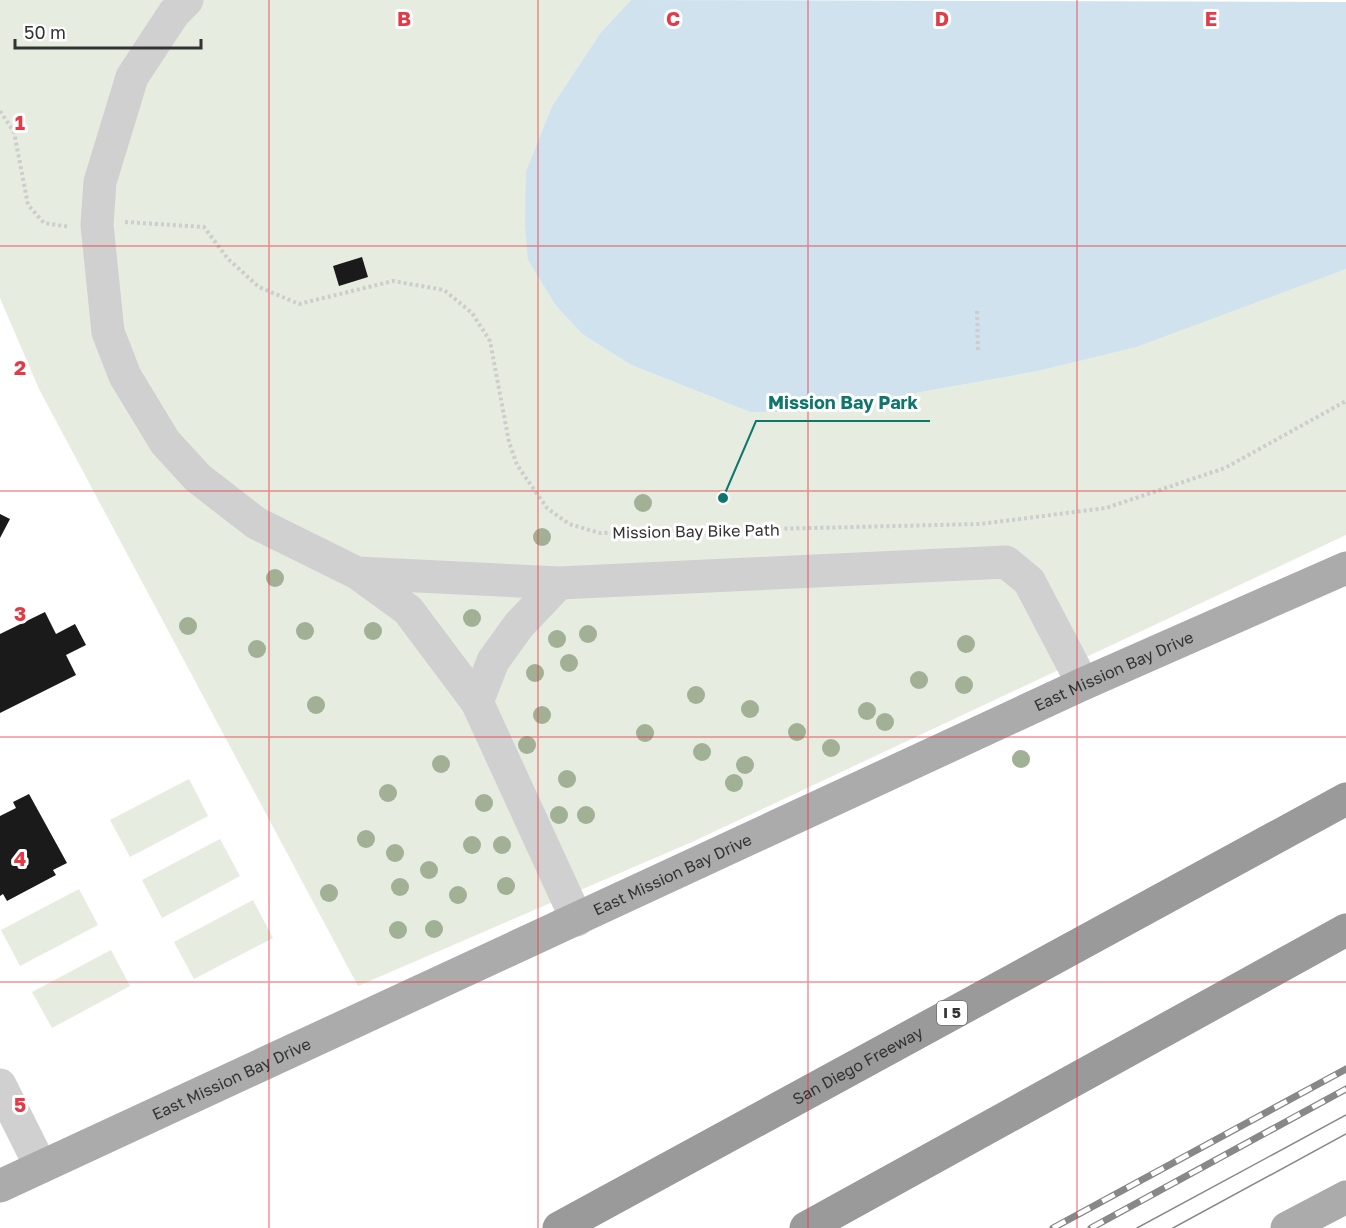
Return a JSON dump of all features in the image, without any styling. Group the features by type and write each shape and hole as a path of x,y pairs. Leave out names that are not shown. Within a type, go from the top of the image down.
{"highway":[{"name":"San Diego Freeway","path":"559,1228 1346,799"},
{"path":"806,1228 1346,930"}],"main road":[{"name":"East Mission Bay Drive","path":"0,1186 1083,684 1346,568"},
{"path":"1287,1228 1346,1197"}],"lane":[{"path":"187,0 174,13 132,77 100,182 97,225 108,332 125,375 165,442 198,478 256,523 357,573 408,610 477,702 578,920"},
{"path":"357,573 559,583 1005,562 1029,581 1083,684"},
{"path":"477,702 493,661 519,625 559,583"},
{"path":"0,1085 41,1167"}],"path":[{"name":"Mission Bay Bike Path","path":"0,111 14,132 28,205 44,223 70,228 134,221 204,227 228,259 259,287 299,304 393,281 444,290 472,313 490,341 509,442 518,465 547,507 569,524 600,533 980,524 1106,508 1225,468 1346,401"},
{"path":"977,310 978,351"}],"shaded area":[{"path":"0,0 631,0 601,32 552,106 526,171 557,307 582,334 631,365 750,412 810,412 1033,372 1346,269 1346,535 692,842 358,986 39,389 0,298"},
{"path":"189,779 208,816 130,857 110,820"},
{"path":"220,839 240,876 162,918 142,880"},
{"path":"79,889 98,925 20,966 1,930"},
{"path":"253,900 273,938 194,979 174,942"},
{"path":"111,950 130,986 52,1028 32,992"}],"water":[{"path":"631,0 1346,2 1346,269 1136,347 1033,372 810,412 750,412 631,365 582,334 557,307 528,260 525,225 526,171 552,106 601,32"}],"building":[{"path":"362,257 368,277 339,286 333,266"},
{"path":"0,514 10,519 0,538"},
{"path":"45,612 56,634 75,624 86,645 66,655 76,675 0,713 0,634"},
{"path":"29,794 67,863 53,870 56,875 7,901 3,894 0,896 0,816 16,808 13,802"}],"tram line":[{"path":"1137,1228 1346,1115"},
{"path":"1173,1228 1346,1134"}],"railway":[{"path":"1053,1228 1346,1069"},
{"path":"1091,1228 1346,1089"}],"place":[{"name":"Mission Bay Park","path":"723,498"}]}
